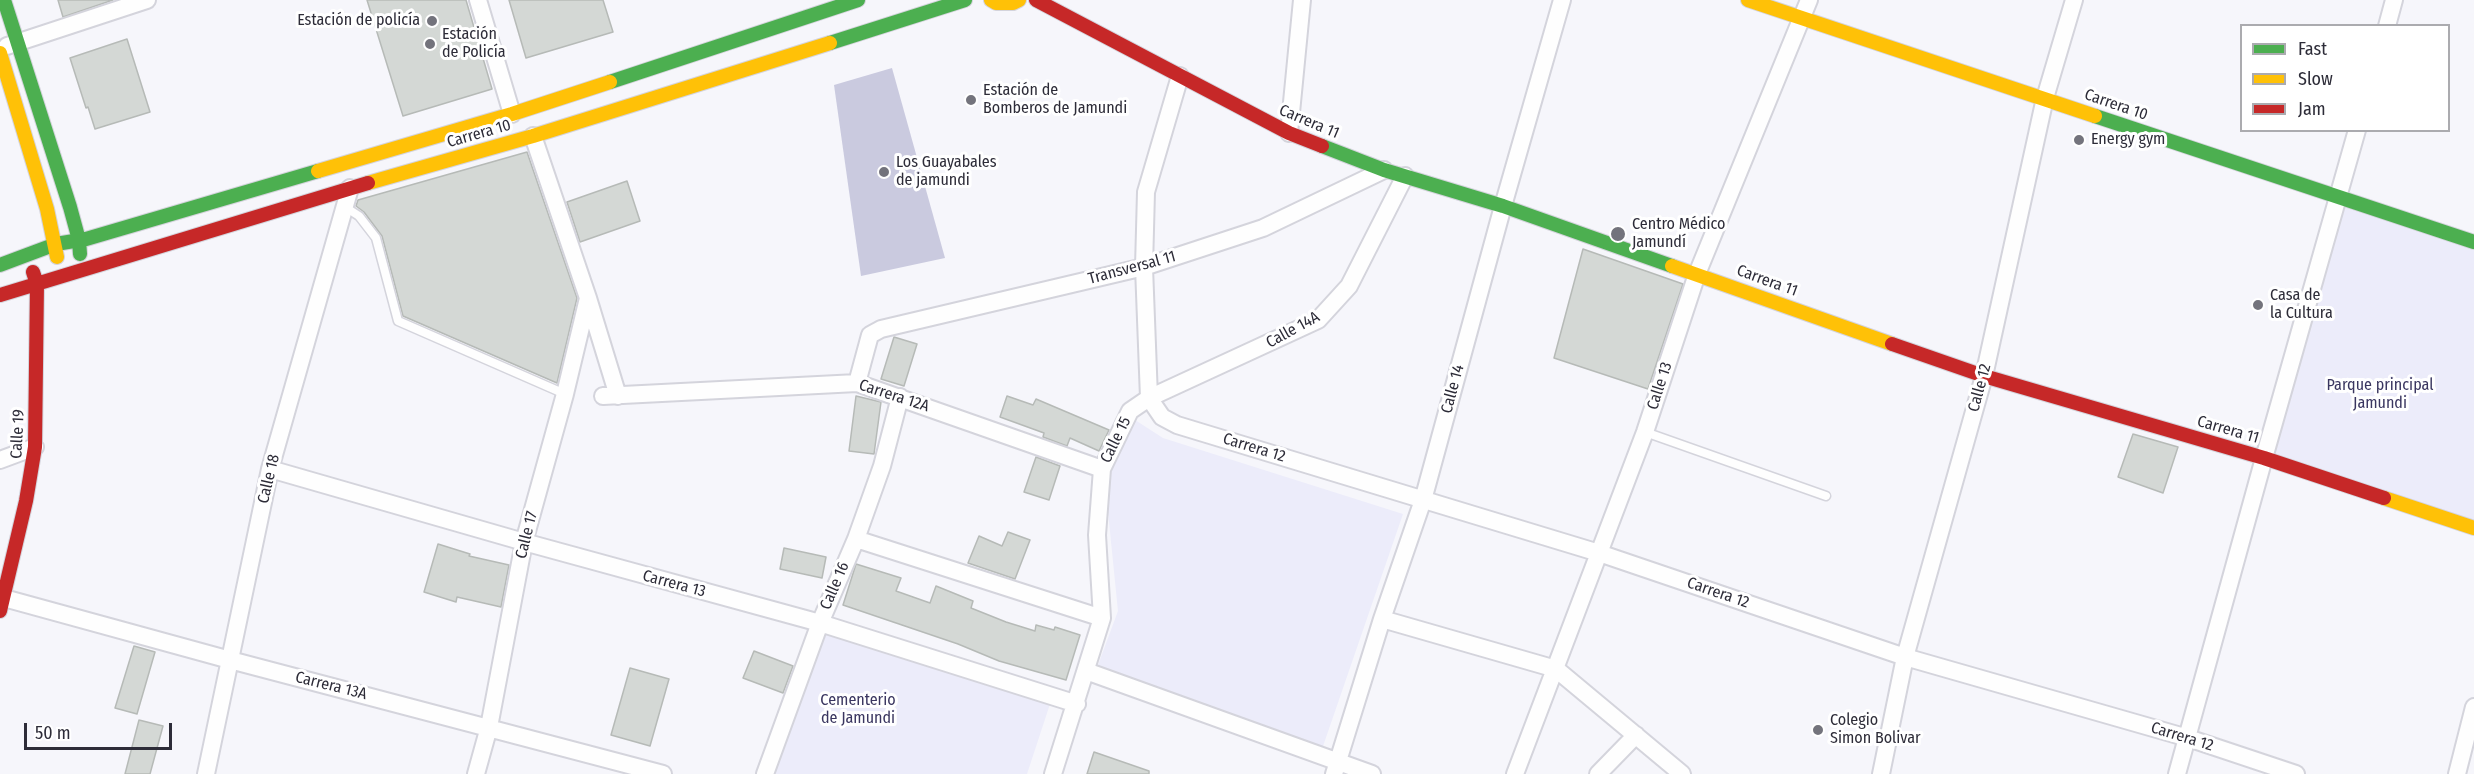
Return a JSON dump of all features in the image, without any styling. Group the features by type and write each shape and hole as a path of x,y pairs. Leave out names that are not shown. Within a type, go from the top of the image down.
{"main road":[{"path":"4,0 79,240 81,271"},
{"name":"Carrera 10","path":"0,295 350,188 533,136 965,0"},
{"path":"991,0 996,3 1013,3 1020,0"},
{"name":"Carrera 11","path":"1036,0 1289,133 1384,170 1503,206 1984,376 2264,458 2474,528"},
{"name":"Carrera 10","path":"1748,0 2474,242"},
{"name":"Carrera 10","path":"0,265 56,244 98,236 512,114 850,1"},
{"path":"0,53 56,244 58,277"},
{"name":"Calle 19","path":"1,602 26,501 35,447 37,284 28,255"}],"street":[{"path":"0,48 147,0"},
{"path":"478,0 512,114"},
{"path":"1289,133 1302,0"},
{"name":"Calle 14","path":"1336,768 1382,619 1423,500 1562,0"},
{"name":"Calle 13","path":"1515,774 1645,432 1697,274 1809,0"},
{"name":"Calle 12","path":"1878,772 1905,657 1984,376 2045,98 2074,0"},
{"path":"2388,24 2394,0"},
{"path":"1149,398 1144,267 1146,192 1180,76"},
{"path":"2177,774 2357,132"},
{"path":"533,136 588,298"},
{"name":"Transversal 11","path":"857,383 870,336 882,329 1144,267 1263,228 1384,170"},
{"name":"Calle 14A","path":"1149,398 1318,320 1349,286 1405,176"},
{"name":"Calle 18","path":"206,774 270,469 350,188"},
{"name":"Calle 17","path":"476,774 489,727 524,543 565,394 588,298"},
{"name":"Carrera 12A","path":"588,298 610,396 857,383 1102,469"},
{"name":"Calle 16","path":"765,774 820,623 882,466 900,397"},
{"name":"Calle 15","path":"1053,774 1077,704 1102,618 1096,535 1102,469 1130,411 1149,398"},
{"name":"Carrera 12","path":"1149,398 1162,417 1177,425 1599,553 1905,657 2188,738 2296,774"},
{"path":"0,460 35,447"},
{"name":"Carrera 13","path":"270,469 524,543 820,623 1077,704"},
{"path":"855,539 1102,618"},
{"name":"Carrera 13A","path":"1,602 663,774"},
{"path":"1382,619 1556,669 1682,774"},
{"path":"1086,671 1336,768 1372,774"},
{"path":"2457,774 2474,707"},
{"path":"1598,774 1636,735"}],"lane":[{"path":"345,207 359,216 376,238 398,321 565,394"},
{"path":"1645,432 1826,496"}],"green space":[{"name":"Parque principal Jamundi","path":"2339,197 2474,242 2474,528 2264,458"},
{"path":"1132,418 1163,438 1403,514 1321,752 1098,665 1118,611 1104,472"},
{"name":"Cementerio de Jamundi","path":"817,631 1050,704 1027,774 770,774"}],"water":[{"name":"Los Guayabales de jamundi","path":"892,68 945,258 861,276 834,85"}],"building":[{"path":"58,0 113,0 63,17"},
{"name":"Estación de Policía","path":"367,0 466,0 492,89 403,116"},
{"path":"509,0 603,0 613,32 526,58"},
{"path":"127,39 150,112 95,129 70,58"},
{"path":"527,152 577,298 557,383 403,316 382,236 364,212 356,206 358,200"},
{"path":"627,181 640,221 580,242 567,202"},
{"path":"1583,249 1683,284 1648,389 1554,358"},
{"path":"894,337 917,344 904,386 881,379"},
{"path":"856,396 881,402 874,454 849,451"},
{"path":"1007,396 1033,405 1036,399 1109,430 1099,451 1070,438 1067,446 1043,437 1044,433 1000,417"},
{"path":"2133,434 2178,447 2163,493 2118,477"},
{"path":"1036,457 1060,466 1049,500 1024,492"},
{"path":"1008,532 1030,540 1015,579 968,563 979,536 1002,546"},
{"path":"438,544 470,554 469,556 509,565 501,607 457,597 456,602 424,592"},
{"path":"784,548 826,557 822,578 780,569"},
{"path":"856,564 901,578 896,591 930,603 936,586 973,601 971,608 1006,622 1035,631 1036,625 1054,630 1055,627 1080,635 1066,680 999,661 958,644 843,605"},
{"path":"134,646 155,652 137,714 115,708"},
{"path":"754,651 793,666 783,693 743,678"},
{"path":"630,668 669,679 650,746 611,735"},
{"path":"139,720 163,726 150,774 125,774"},
{"path":"1094,752 1149,771 1149,774 1087,774"}],"traffic: fast":[{"path":"4,0 70,207 79,240 80,254"},
{"path":"610,82 858,0"},
{"path":"830,43 965,0"},
{"path":"2095,116 2474,242"},
{"path":"1322,146 1384,170 1503,206 1672,266"},
{"path":"0,265 56,244 86,239 318,171"}],"traffic: slow":[{"path":"991,0 996,3 1013,3 1019,0"},
{"path":"1748,0 2095,116"},
{"path":"368,183 533,136 830,43"},
{"path":"0,53 47,209 57,257"},
{"path":"318,171 512,114 610,82"},
{"path":"1672,266 1892,344"},
{"path":"2384,498 2474,528"}],"traffic: jam":[{"path":"1036,0 1289,133 1322,146"},
{"path":"0,295 368,183"},
{"path":"0,611 26,501 35,447 37,284 33,272"},
{"path":"1892,344 1984,376 2264,458 2384,498"}],"place":[{"name":"Estación de policía","path":"432,21"},
{"name":"Estación de Policía","path":"430,44"},
{"name":"Estación de Bomberos de Jamundi","path":"971,100"},
{"name":"Energy gym","path":"2079,140"},
{"name":"Los Guayabales de jamundi","path":"884,172"},
{"name":"Centro Médico Jamundí","path":"1618,234"},
{"name":"Casa de la Cultura","path":"2258,305"},
{"name":"Colegio Simon Bolivar","path":"1818,730"}]}
